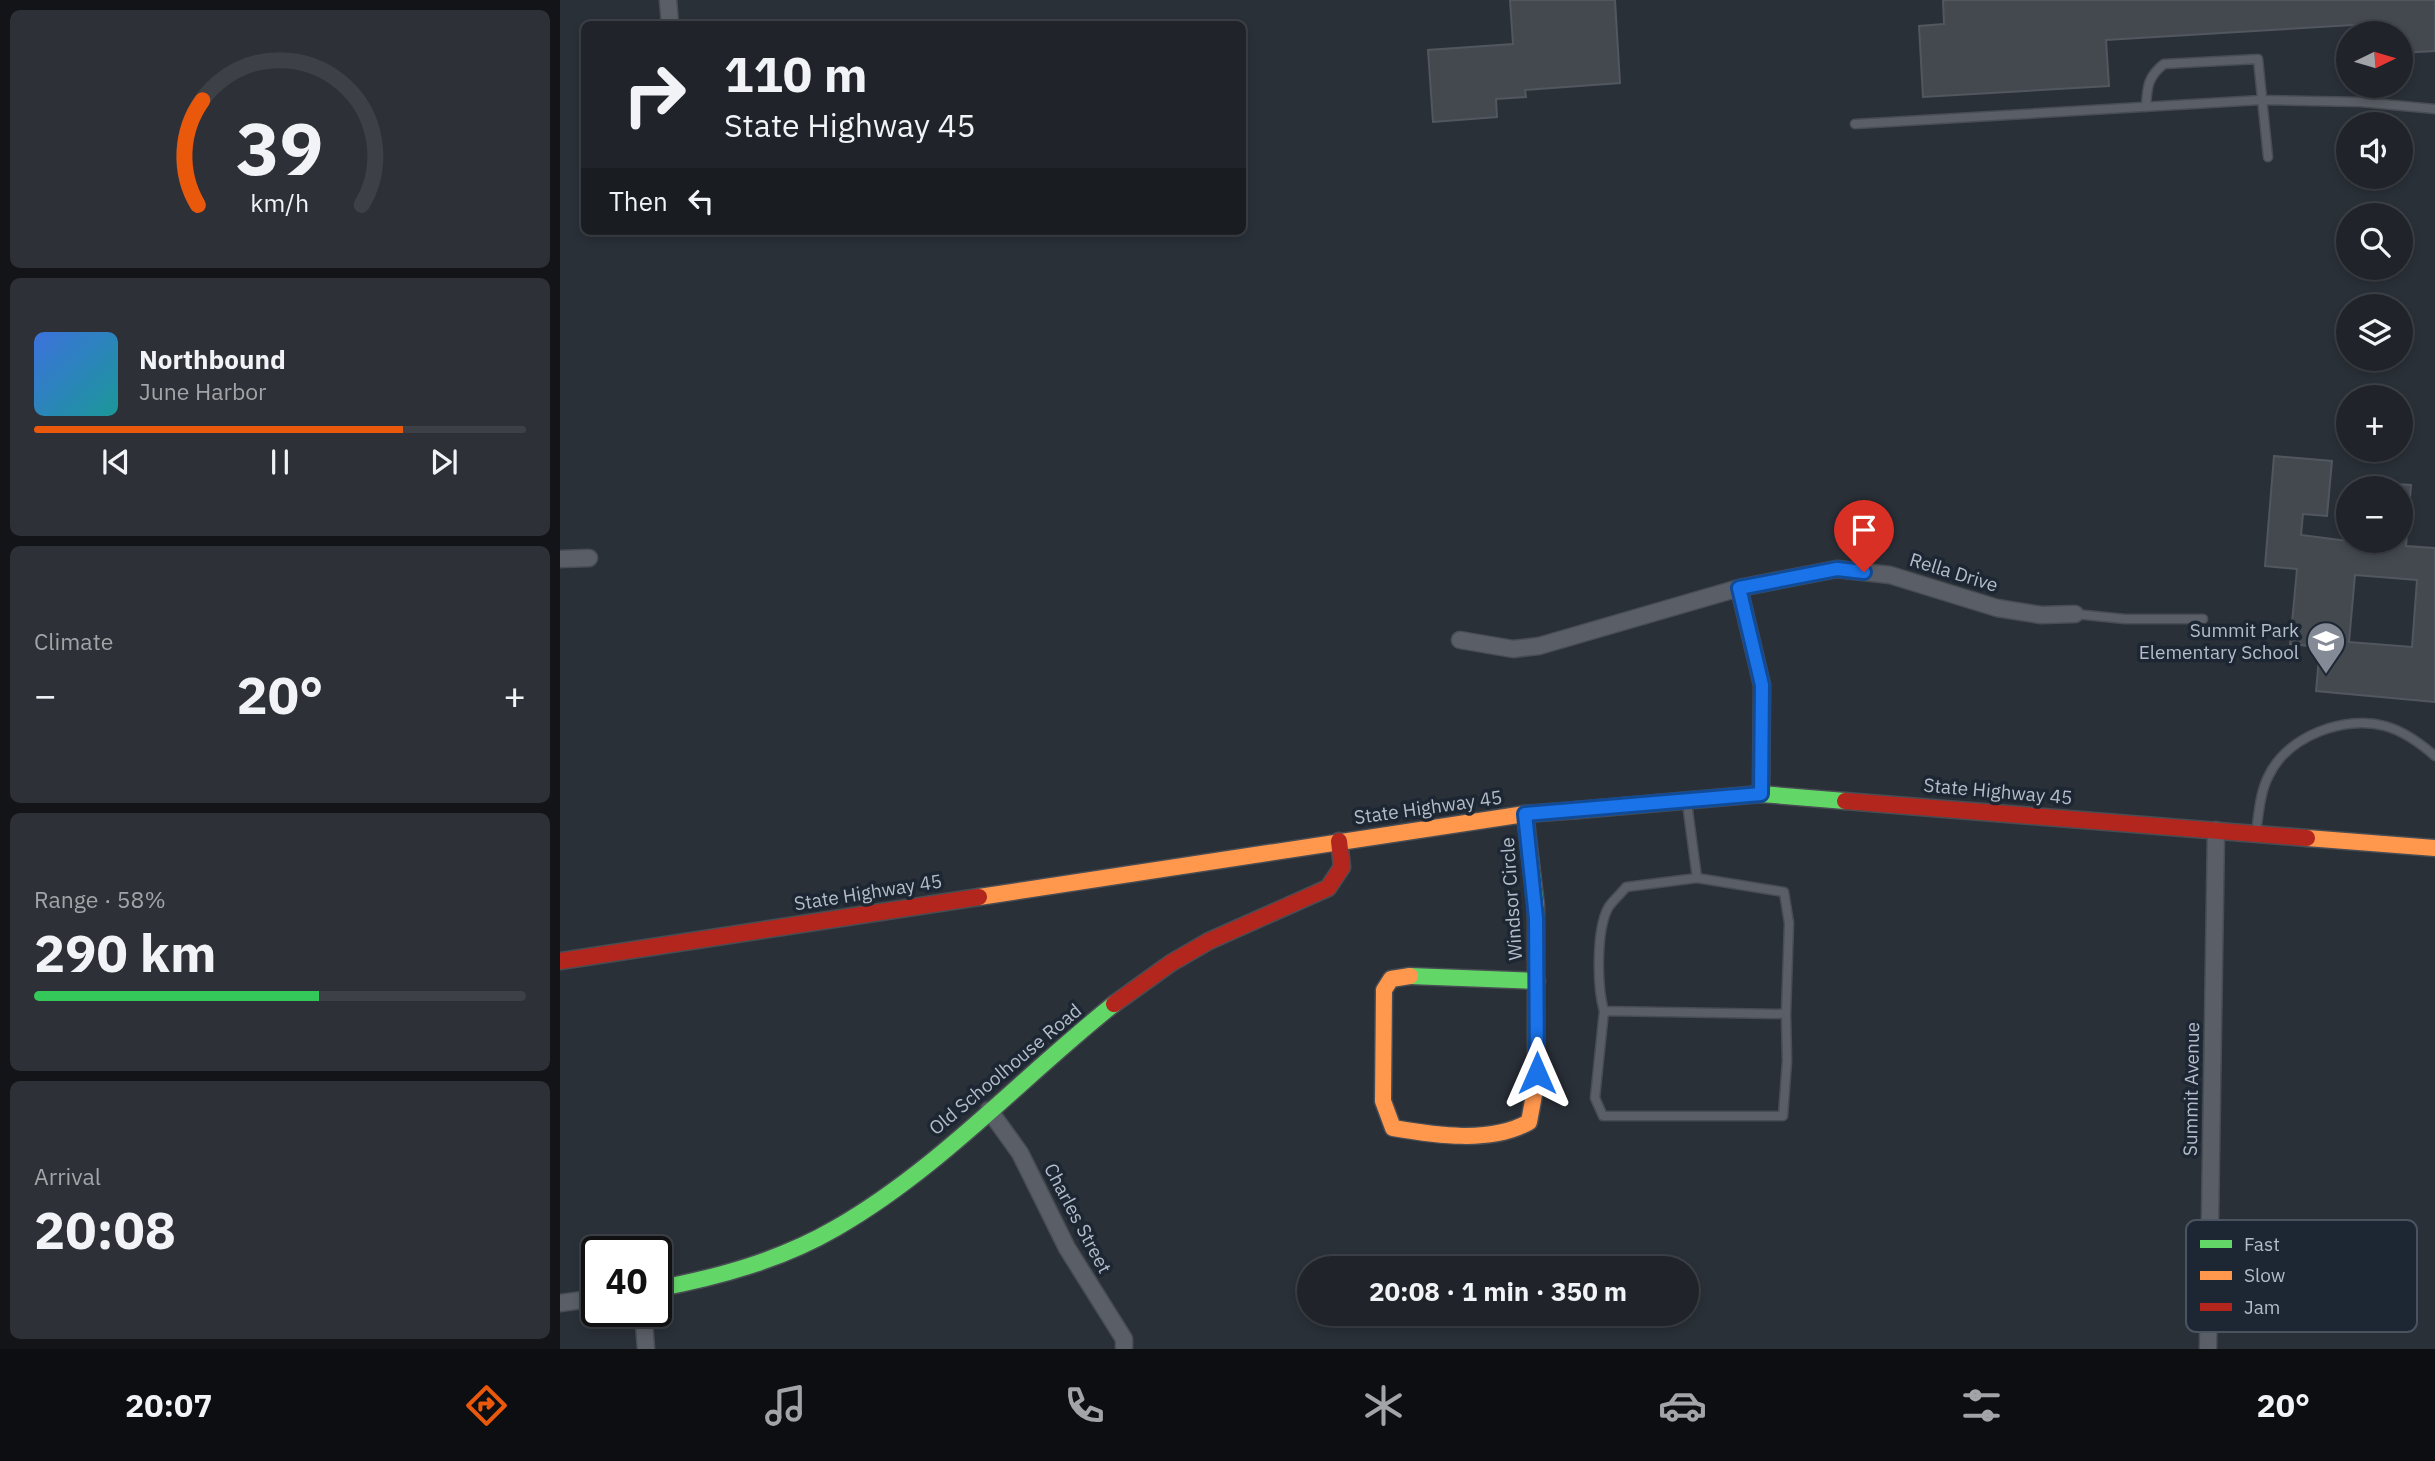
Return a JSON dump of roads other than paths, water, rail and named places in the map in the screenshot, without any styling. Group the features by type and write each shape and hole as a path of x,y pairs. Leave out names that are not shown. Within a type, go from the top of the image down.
{"main road":[{"name":"State Highway 45","path":"560,961 1525,814 1761,794 2435,848"},
{"name":"Windsor Circle","path":"1525,814 1534,885 1536,981 1537,1096 1532,1119 1520,1129 1480,1133 1406,1131 1393,1128 1382,1101 1384,990 1391,979 1413,976 1536,981"},
{"name":"Old Schoolhouse Road","path":"672,1286 700,1282 809,1243 859,1215 897,1188 1111,1007 1171,963 1228,930 1328,888 1340,876 1343,863 1339,841"}],"street":[{"path":"668,0 670,21"},
{"path":"560,559 589,558"},
{"name":"Rella Drive","path":"1460,640 1513,649 1539,646 1739,588 1837,569 1891,575 1997,608 2041,615 2075,614"},
{"path":"1739,588 1762,685 1761,794"},
{"name":"Summit Avenue","path":"2210,1220 2216,830"},
{"name":"Charles Street","path":"989,1110 1020,1153 1067,1248 1124,1339 1124,1349"},
{"path":"560,1303 581,1300"},
{"path":"644,1327 646,1349"}],"lane":[{"path":"2146,107 2147,84 2152,72 2164,64 2178,61 2258,59 2268,157"},
{"path":"1855,124 2261,100 2361,102 2435,108"},
{"path":"2075,614 2125,619 2203,619"},
{"path":"2256,833 2261,796 2270,773 2307,736 2330,728 2363,723 2386,726 2415,739 2435,756"},
{"path":"1687,800 1697,878"},
{"path":"1697,878 1784,892 1789,923 1787,1061 1783,1116 1603,1116 1595,1098 1604,1011 1599,996 1602,927 1609,907 1626,887 1697,878"},
{"path":"1604,1011 1786,1014"}],"place":[{"name":"Summit Park Elementary School","path":"2326,675"}]}
